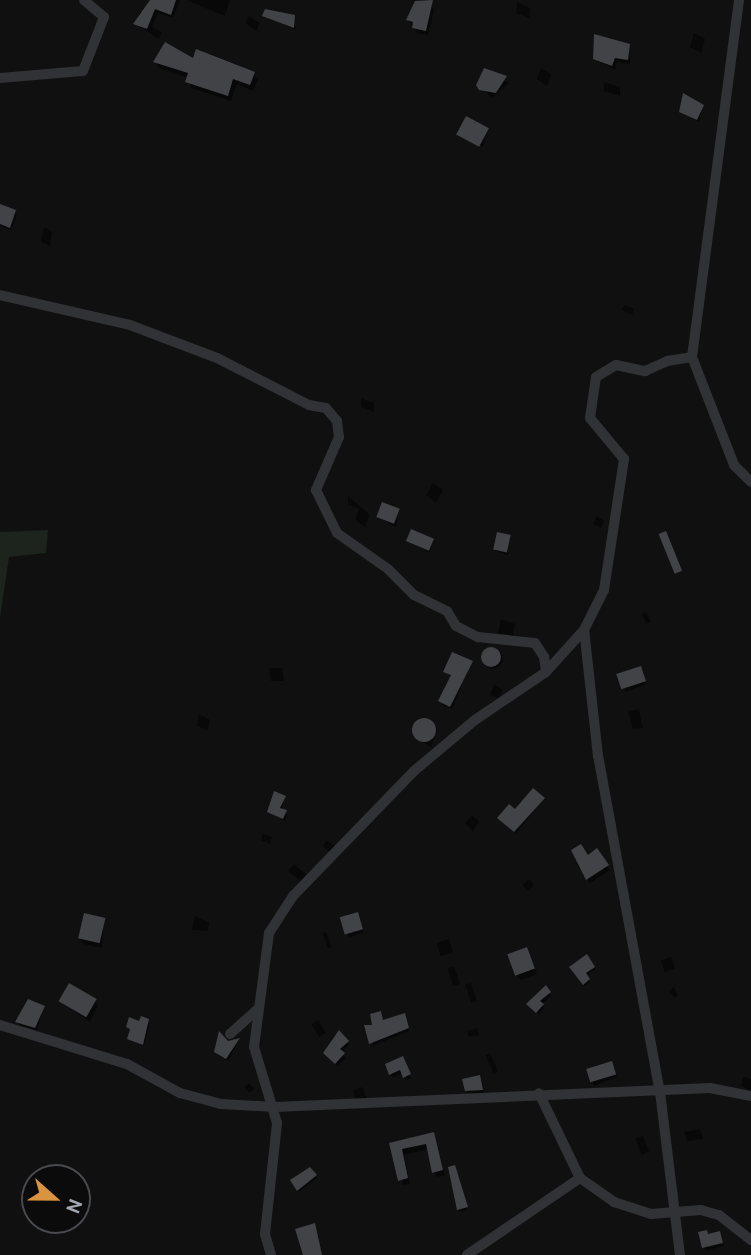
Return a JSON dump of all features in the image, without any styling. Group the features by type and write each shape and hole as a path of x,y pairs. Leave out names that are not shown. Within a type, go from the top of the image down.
{"street":[{"path":"0,78 83,71 104,18 84,0"},
{"path":"738,0 692,357 734,464 751,482"},
{"path":"0,295 131,325 217,358 309,405 326,408 337,421 339,437 316,490 337,533 388,569 414,595 447,611 456,625 478,637 536,643 546,672"},
{"path":"271,1255 265,1234 275,1177 275,1107 254,1047 269,933 293,896 414,771 475,720 546,672 584,630 604,590 624,459 590,418 596,377 616,365 645,371 667,361 692,357"},
{"path":"584,630 598,756 660,1093 680,1255"},
{"path":"230,1034 259,1008"},
{"path":"0,1025 127,1064 180,1093 221,1104 275,1107 539,1093 660,1093 710,1088 751,1096"},
{"path":"539,1093 580,1178 614,1202 651,1214 701,1210 719,1215 751,1240"},
{"path":"467,1255 580,1178"}],"shaded area":[{"path":"48,530 46,553 9,557 0,618 0,532"}],"building":[{"path":"150,0 176,0 171,15 155,9 147,29 133,24"},
{"path":"433,0 426,31 412,28 413,22 406,20 415,1"},
{"path":"265,9 295,15 294,28 262,16"},
{"path":"594,34 630,44 628,60 615,58 612,66 593,59"},
{"path":"165,42 193,58 196,49 255,72 250,85 233,79 228,96 185,82 188,73 153,62"},
{"path":"484,68 507,76 496,93 479,90 476,85"},
{"path":"683,93 704,105 697,120 679,112"},
{"path":"466,116 489,128 479,147 456,135"},
{"path":"0,204 16,210 10,228 0,224"},
{"path":"382,502 400,509 394,524 376,517"},
{"path":"411,529 434,539 429,551 406,541"},
{"path":"666,531 682,571 675,574 659,534"},
{"path":"497,532 511,535 507,553 493,550"},
{"path":"491,647 498,650 501,657 498,664 491,667 484,664 481,657 484,650"},
{"path":"452,652 473,661 450,707 438,701 451,675 443,672"},
{"path":"641,666 646,681 621,689 616,674"},
{"path":"424,718 433,721 436,730 433,739 424,742 415,739 412,730 415,721"},
{"path":"533,788 545,798 514,832 497,818 509,804 515,809"},
{"path":"274,791 286,796 280,808 287,810 283,819 267,812"},
{"path":"581,844 588,855 597,848 609,865 586,880 571,850"},
{"path":"358,912 363,929 345,935 340,917"},
{"path":"84,913 105,918 100,943 78,938"},
{"path":"527,947 535,969 515,976 507,954"},
{"path":"587,954 595,967 586,973 590,979 583,985 569,967"},
{"path":"69,983 97,999 86,1017 58,1001"},
{"path":"546,985 551,992 540,1001 544,1004 536,1013 526,1004"},
{"path":"28,999 45,1006 35,1028 15,1022"},
{"path":"381,1011 383,1020 405,1013 409,1028 369,1044 364,1025 372,1025 370,1014"},
{"path":"141,1016 149,1019 143,1045 127,1039 130,1029 126,1027 129,1017 139,1021"},
{"path":"339,1030 349,1041 340,1049 345,1053 335,1064 323,1053"},
{"path":"219,1031 228,1041 240,1038 226,1059 214,1052"},
{"path":"403,1056 411,1074 403,1078 400,1070 389,1075 385,1064"},
{"path":"612,1061 616,1074 590,1082 586,1069"},
{"path":"480,1075 483,1090 465,1091 462,1079"},
{"path":"434,1132 443,1170 432,1173 426,1144 402,1149 408,1178 398,1181 389,1143"},
{"path":"455,1165 468,1207 457,1210 448,1167"},
{"path":"310,1167 317,1175 297,1191 290,1180"},
{"path":"315,1223 322,1255 303,1255 295,1229"},
{"path":"707,1230 708,1234 720,1231 723,1243 702,1248 698,1232"}]}
